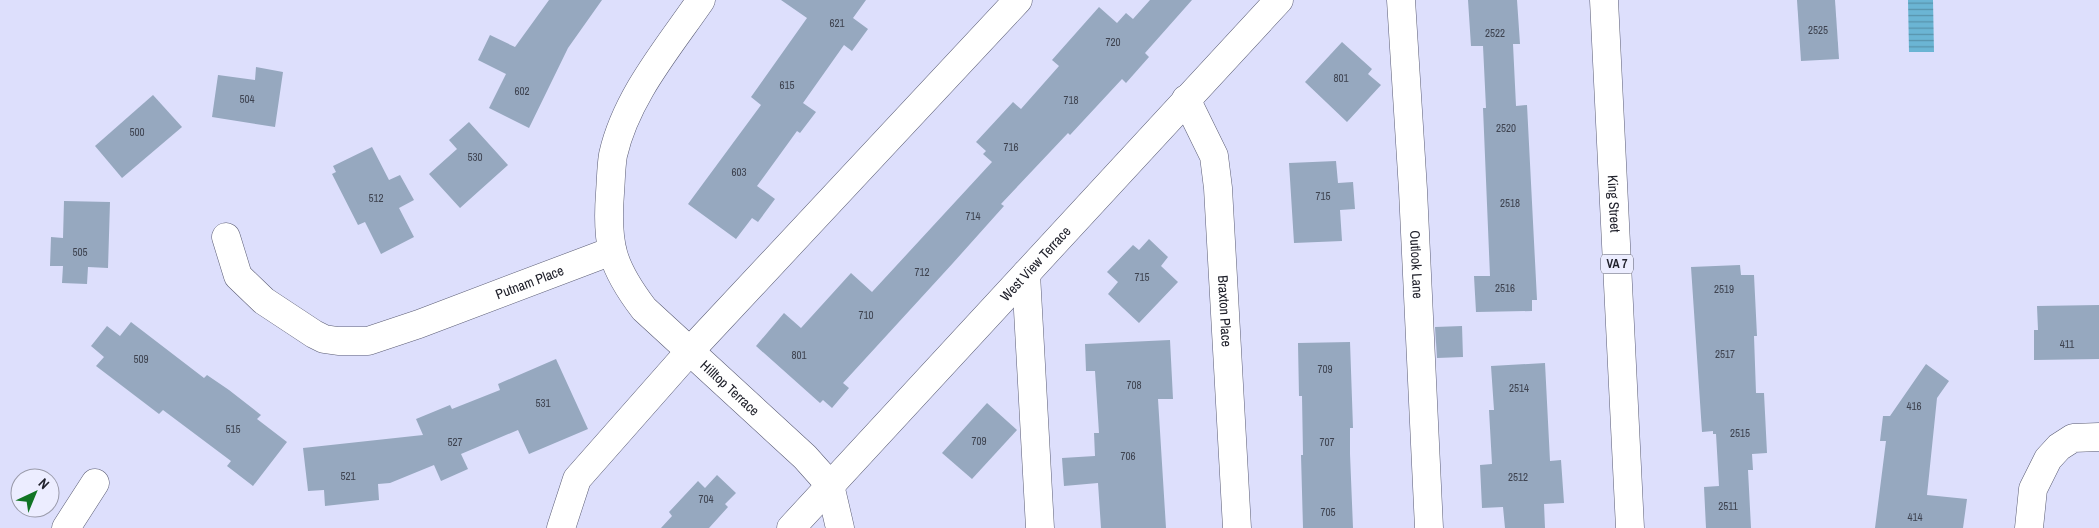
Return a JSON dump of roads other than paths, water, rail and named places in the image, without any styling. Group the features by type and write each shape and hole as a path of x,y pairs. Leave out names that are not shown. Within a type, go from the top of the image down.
{"street":[{"path":"612,251 608,224 613,156 623,124 643,85 701,0"},
{"path":"561,528 577,479 688,352 1018,0"},
{"name":"West View Terrace","path":"791,528 1279,0"},
{"name":"Outlook Lane","path":"1401,0 1429,528"},
{"name":"King Street","path":"1604,0 1630,528"},
{"name":"Braxton Place","path":"1186,99 1214,156 1218,188 1237,528"},
{"name":"Putnam Place","path":"226,236 238,276 264,301 314,334 324,339 338,341 368,340 419,324 612,251"},
{"name":"Hilltop Terrace","path":"612,251 618,269 639,303 688,352 805,457 830,485 840,528"},
{"path":"1026,274 1040,528"},
{"path":"2029,528 2033,489 2048,459 2073,438 2099,437"},
{"path":"66,528 95,483"}],"water":[{"path":"1908,0 1933,0 1934,52 1909,52"}]}
